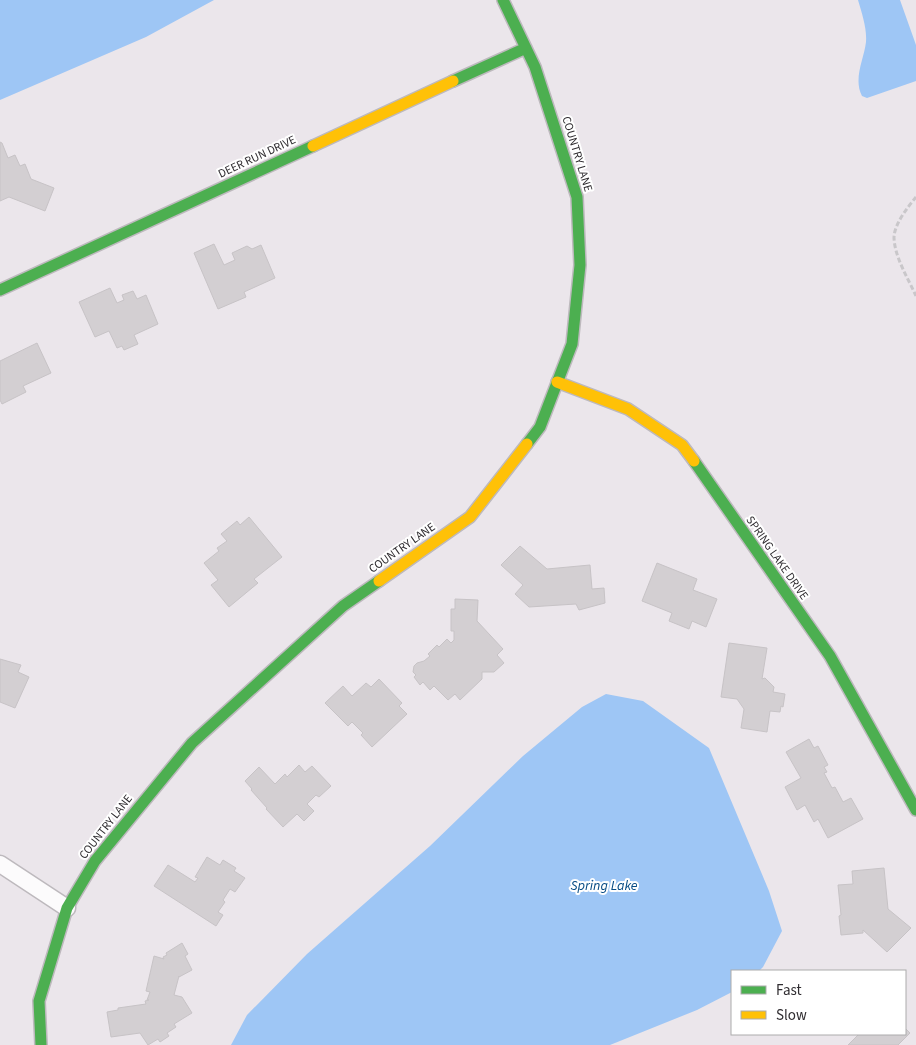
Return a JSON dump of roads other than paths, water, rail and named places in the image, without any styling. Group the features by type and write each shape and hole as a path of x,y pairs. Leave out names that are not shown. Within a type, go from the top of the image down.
{"street":[{"name":"COUNTRY LANE","path":"41,1045 39,1000 68,908 95,861 192,743 343,606 470,518 540,427 572,344 580,265 577,197 535,66 503,0"},
{"name":"DEER RUN DRIVE","path":"0,290 526,48"},
{"name":"SPRING LAKE DRIVE","path":"557,382 628,409 682,445 830,656 916,810"},
{"path":"0,864 68,908"}],"water":[{"path":"0,0 214,0 146,37 0,100"},
{"path":"858,0 900,0 916,45 916,81 867,98 862,96 859,76 866,37"},
{"name":"Spring Lake","path":"606,694 643,701 709,748 769,891 782,931 760,970 731,970 731,993 697,1010 610,1045 231,1045 247,1015 307,954 430,846 523,756 582,707"}]}
